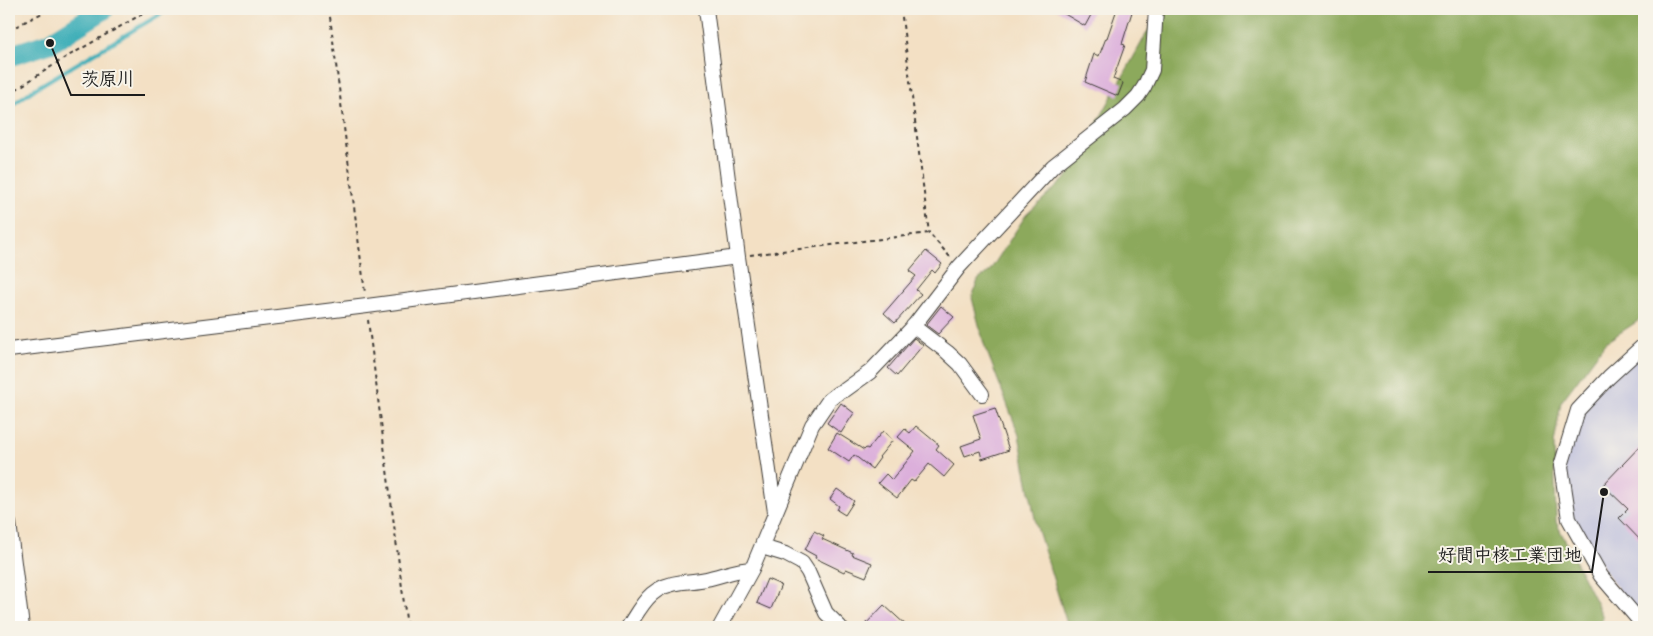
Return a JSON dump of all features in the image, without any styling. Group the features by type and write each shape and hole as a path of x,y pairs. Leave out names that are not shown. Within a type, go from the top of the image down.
{"street":[{"path":"706,9 738,257 776,513"},
{"path":"720,627 752,569 812,425 822,408 833,396 870,372 913,326 959,267 1053,166 1125,109 1138,96 1152,70 1156,9"},
{"path":"9,350 367,306 738,257"},
{"path":"913,326 947,352 966,372 982,394"},
{"path":"1644,345 1609,377 1578,410 1561,466 1569,518 1601,576 1644,626"},
{"path":"9,523 22,627"},
{"path":"762,547 785,554 802,563 808,572 826,613 840,627"},
{"path":"628,627 648,596 660,588 681,582 703,580 744,569 752,569"}],"path":[{"path":"9,30 50,9"},
{"path":"9,94 63,59 151,9"},
{"path":"901,9 929,233 959,267"},
{"path":"738,257 929,233"}],"shaded area":[{"path":"1644,345 1644,626 1569,519 1561,466 1578,410"}],"green space":[{"path":"1160,9 1644,9 1644,317 1606,342 1561,402 1554,444 1556,522 1603,617 1599,627 1068,627 1036,524 1019,435 984,344 972,298 978,280 989,272 1026,215 1068,176"}],"building":[{"path":"1056,9 1085,9 1092,13 1085,26"},
{"path":"1117,9 1132,9 1122,44 1125,45 1113,79 1123,83 1118,96 1085,82 1094,54 1099,56"},
{"path":"926,251 942,264 935,273 932,270 916,290 921,294 895,323 884,313 916,276 909,271"},
{"path":"941,306 954,317 938,334 926,325"},
{"path":"914,338 923,345 897,376 888,368"},
{"path":"841,403 854,413 841,433 827,423"},
{"path":"995,408 1009,450 982,459 980,451 965,456 961,446 981,439 973,415"},
{"path":"916,426 939,445 936,449 954,465 944,477 929,464 914,482 911,480 897,498 878,483 886,474 892,480 915,451 898,437 905,429 910,433"},
{"path":"883,431 893,440 872,469 854,455 849,462 828,448 837,433 864,450 868,449"},
{"path":"1644,442 1644,544 1619,518 1628,509 1603,485"},
{"path":"837,489 854,501 845,515 837,510 839,506 830,499"},
{"path":"814,531 824,536 822,539 872,563 866,577 846,569 844,572 815,558 816,556 805,550"},
{"path":"767,579 781,585 771,609 757,603"},
{"path":"884,605 908,627 863,627"}],"waterway":[{"path":"9,56 50,43 104,9"},
{"path":"9,107 36,88 169,9"}],"place":[{"name":"茨原川","path":"50,43"},
{"name":"好間中核工業団地","path":"1604,492"}]}
